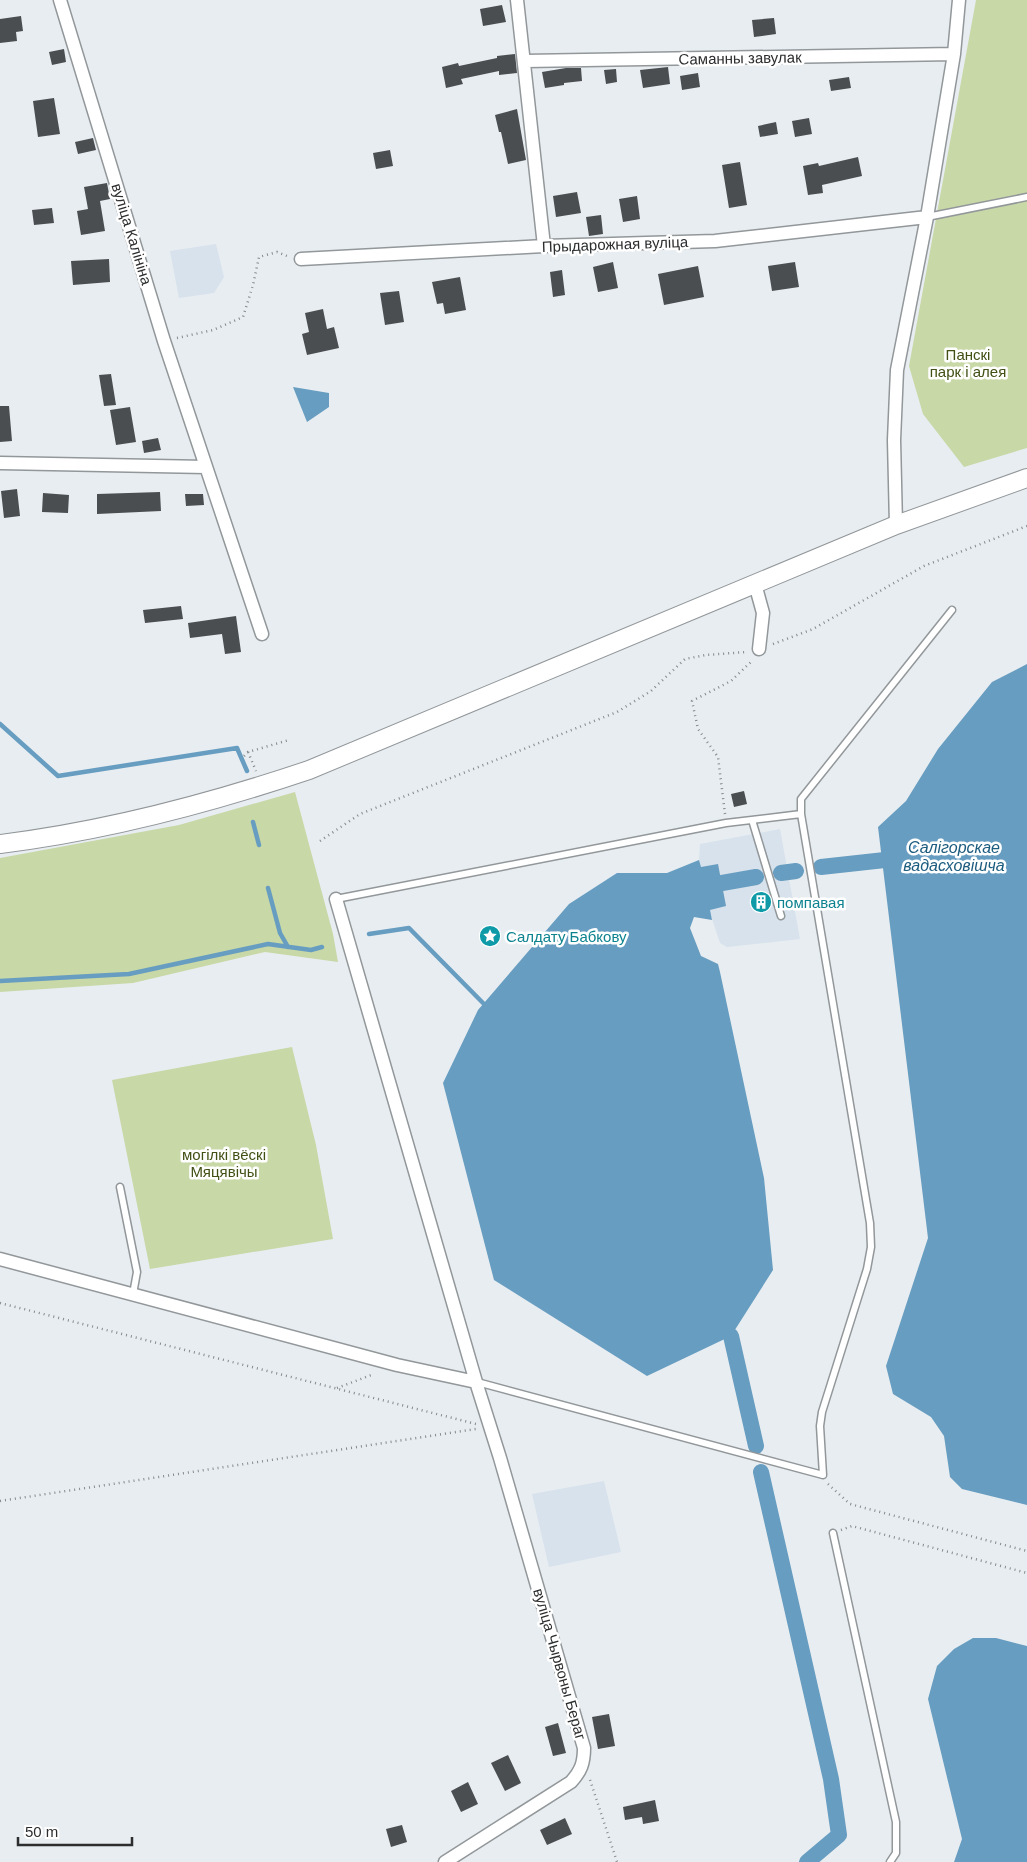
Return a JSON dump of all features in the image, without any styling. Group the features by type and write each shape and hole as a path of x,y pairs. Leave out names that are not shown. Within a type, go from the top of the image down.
{"main road":[{"path":"0,844 124,823 236,794 309,770 896,525 1027,478"}],"street":[{"name":"вуліца Калініна","path":"60,0 164,341 262,634"},
{"path":"518,0 544,246"},
{"path":"896,525 894,440 897,370 927,217 954,54 959,0"},
{"name":"Саманны завулак","path":"525,61 954,54"},
{"name":"Прыдарожная вуліца","path":"301,260 544,246 715,241 927,217"},
{"path":"0,463 206,467"},
{"path":"755,584 763,613 759,649"},
{"name":"вуліца Чырвоны Бераг","path":"336,898 584,1748 584,1762 571,1782 445,1862"},
{"path":"0,1259 397,1365 476,1382"}],"lane":[{"path":"927,217 1027,197"},
{"path":"476,1382 823,1475 820,1426 822,1412 867,1269 871,1247 867,1203 800,814 801,798 952,610"},
{"path":"336,898 726,823 800,814"},
{"path":"752,820 781,916"},
{"path":"120,1187 137,1272 133,1294"},
{"path":"833,1533 896,1822 896,1853 890,1862"}],"path":[{"path":"164,341 213,330 243,317 259,257 276,252 301,260"},
{"path":"320,841 360,814 617,712 652,691 685,659 706,655 741,653 759,649 813,629 924,566 1027,526"},
{"path":"726,823 718,758 698,729 692,701 731,681 755,658 759,649"},
{"path":"244,756 248,752 289,740"},
{"path":"248,752 254,764"},
{"path":"0,1303 490,1427"},
{"path":"336,1389 397,1365"},
{"path":"0,1501 490,1427"},
{"path":"823,1475 824,1480 850,1504 1027,1551"},
{"path":"833,1533 852,1526 1027,1573"},
{"path":"584,1762 617,1862"}],"shaded area":[{"path":"216,244 224,277 214,293 179,298 170,251"},
{"path":"780,829 800,939 727,947 720,943 709,910 699,860 700,844"},
{"path":"604,1481 621,1552 549,1567 532,1494"}],"green space":[{"name":"Панскі парк і алея","path":"976,0 1027,0 1027,448 964,467 923,414 909,366"},
{"path":"295,792 333,934 338,962 265,952 133,983 0,992 0,858 179,825"},
{"name":"могілкі вёскі Мяцявічы","path":"292,1047 316,1145 333,1239 150,1269 112,1080"}],"water":[{"path":"293,387 329,393 329,407 307,422"},
{"name":"Салігорскае вадасховішча","path":"1027,664 1027,1505 962,1489 950,1477 944,1436 931,1417 893,1394 886,1366 928,1238 878,827 906,801 938,749 992,682"},
{"path":"699,860 701,867 718,864 726,906 710,910 712,920 694,917 690,928 701,956 718,964 720,972 764,1178 773,1270 731,1336 647,1376 494,1280 443,1083 478,1010 569,904 617,873 667,873"},
{"path":"973,1638 996,1638 1027,1646 1027,1862 954,1862 962,1839 928,1699 937,1666 954,1649"}],"building":[{"path":"502,5 506,22 483,26 480,9"},
{"path":"21,16 23,31 16,32 17,41 0,43 0,19"},
{"path":"774,18 776,34 754,37 752,20"},
{"path":"64,49 66,62 52,65 49,52"},
{"path":"515,54 517,73 499,75 499,71 461,79 463,84 446,88 442,67 458,63 459,66 497,58 497,56"},
{"path":"668,67 670,84 643,88 640,70"},
{"path":"566,68 581,68 582,81 545,88 542,72"},
{"path":"616,69 617,82 606,84 604,70"},
{"path":"698,73 700,87 682,90 680,76"},
{"path":"849,77 851,88 831,91 829,80"},
{"path":"54,98 60,134 38,137 33,101"},
{"path":"517,109 526,160 508,164 495,115"},
{"path":"809,118 812,134 795,137 792,121"},
{"path":"776,122 778,134 760,137 758,126"},
{"path":"93,138 96,150 78,154 75,142"},
{"path":"390,150 393,166 376,169 373,153"},
{"path":"858,157 862,176 822,185 823,193 808,195 803,166 818,163 819,166"},
{"path":"740,162 747,205 729,208 722,165"},
{"path":"107,183 110,199 100,201 105,231 81,235 77,211 88,209 84,187"},
{"path":"577,192 581,213 556,217 553,196"},
{"path":"637,196 640,219 623,222 619,199"},
{"path":"52,208 54,223 34,225 32,210"},
{"path":"601,215 603,234 589,236 586,217"},
{"path":"109,259 110,282 73,285 71,261"},
{"path":"613,262 618,288 598,292 593,267"},
{"path":"795,262 799,287 772,291 768,266"},
{"path":"698,266 704,297 664,305 658,274"},
{"path":"562,270 565,295 553,297 550,272"},
{"path":"460,277 466,310 445,314 443,303 437,304 432,282"},
{"path":"399,291 404,322 385,325 380,293"},
{"path":"323,309 327,329 334,327 339,348 307,355 302,334 309,332 305,313"},
{"path":"111,374 116,405 104,406 99,375"},
{"path":"0,406 9,406 12,441 0,442"},
{"path":"130,407 136,442 116,445 110,410"},
{"path":"158,438 161,450 144,453 142,441"},
{"path":"17,489 20,516 4,518 1,491"},
{"path":"160,492 161,511 97,514 97,494"},
{"path":"43,493 69,495 68,513 42,512"},
{"path":"185,494 203,494 204,505 186,506"},
{"path":"181,606 183,619 145,623 143,610"},
{"path":"236,616 241,652 225,654 222,634 190,638 188,623"},
{"path":"744,791 747,804 734,807 731,794"},
{"name":"помпавая","path":"767,894 769,908 755,910 753,896"},
{"path":"609,1714 615,1746 598,1749 592,1717"},
{"path":"558,1723 566,1753 553,1756 545,1727"},
{"path":"508,1755 521,1783 505,1791 491,1763"},
{"path":"468,1782 478,1804 461,1812 451,1791"},
{"path":"655,1800 659,1821 643,1824 642,1817 625,1820 623,1807"},
{"path":"565,1818 572,1834 547,1845 540,1830"},
{"path":"402,1825 407,1842 391,1847 386,1829"}],"waterway":[{"path":"0,724 58,776 237,748 247,771"},
{"path":"253,822 259,845"},
{"path":"821,867 903,858"},
{"path":"781,873 796,871"},
{"path":"722,883 756,877"},
{"path":"268,888 280,933 288,947"},
{"path":"369,934 409,928 483,1003"},
{"path":"0,981 129,974 268,944 311,950 322,947"},
{"path":"731,1336 756,1446"},
{"path":"761,1472 831,1779 839,1835 807,1862"}],"place":[{"name":"помпавая","path":"761,902"},
{"name":"Салдату Бабкову","path":"490,936"}]}
